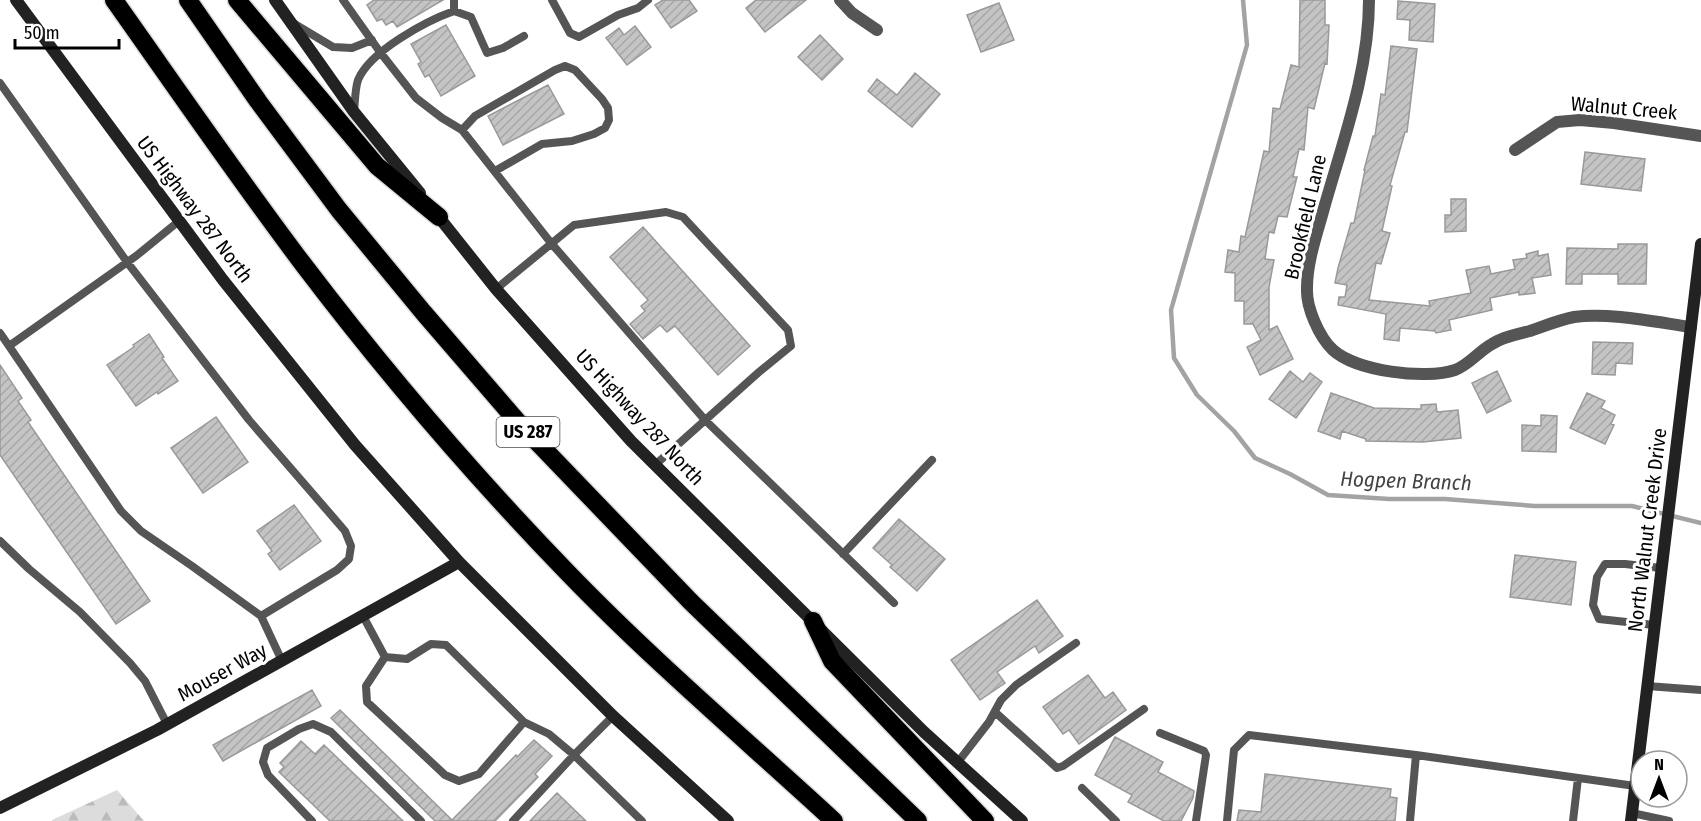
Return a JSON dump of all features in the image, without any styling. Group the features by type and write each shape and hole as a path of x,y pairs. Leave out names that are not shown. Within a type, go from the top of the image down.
{"highway":[{"path":"114,0 311,275 411,399 569,575 652,655 834,821"},
{"name":"US 287","path":"188,0 258,101 339,210 517,421 691,602 918,821"},
{"path":"237,0 377,166 438,217"},
{"path":"813,621 832,661 985,821"}],"main road":[{"name":"US Highway 287 North","path":"16,0 223,280 355,445 459,562 613,716 728,821"},
{"name":"US Highway 287 North","path":"275,0 354,112 496,289 624,432 924,732 1022,821"},
{"name":"North Walnut Creek Drive","path":"1639,749 1664,543 1696,328 1701,244"},
{"name":"Mouser Way","path":"0,808 167,724 459,562"}],"street":[{"path":"840,0 852,13 877,30"},
{"name":"Brookfield Lane","path":"1369,0 1365,43 1356,92 1311,256 1306,290 1312,316 1319,332 1333,350 1353,362 1387,371 1428,374 1460,367 1494,342 1574,317 1612,316 1696,328"},
{"name":"Walnut Creek","path":"1515,150 1557,122 1580,120 1701,136"}],"lane":[{"path":"344,0 416,98 462,130 551,243 705,420 894,603"},
{"path":"454,0 454,11"},
{"path":"552,0 570,33 579,37 618,15 638,8 648,0"},
{"path":"354,112 357,81 367,65 380,52 435,18 454,11 471,17 487,53 503,48 524,36"},
{"path":"290,21 333,47 352,48 372,40"},
{"path":"462,130 475,116 565,66 575,70 608,108 609,120 605,128 572,141 542,144 495,171"},
{"path":"0,83 127,262 249,420 345,531 351,546 349,559 337,570 261,616"},
{"path":"496,289 574,225 666,212 683,218 788,330 791,346 655,465"},
{"path":"9,346 127,262 179,221"},
{"path":"0,333 121,512 141,531 261,616 282,661"},
{"path":"843,554 932,460"},
{"path":"0,541 80,612 130,663 145,681 167,724"},
{"path":"1654,626 1599,619 1593,605 1597,577 1605,564 1661,568"},
{"path":"363,616 385,657"},
{"path":"958,762 989,722 1001,700 1017,685 1076,643"},
{"path":"385,657 407,659 431,644 446,645 524,722 549,734 642,821"},
{"path":"385,657 366,686 367,702 445,775 459,781 479,774 524,722"},
{"path":"1647,686 1701,690"},
{"path":"995,712 1057,768 1144,709"},
{"path":"513,821 613,716"},
{"path":"312,821 268,775 263,762 267,748 299,729 314,724 331,732 421,821"},
{"path":"1160,733 1204,751 1206,755 1196,821"},
{"path":"1227,821 1234,750 1249,735 1416,755 1629,785"},
{"path":"1410,821 1416,755"},
{"path":"1573,821 1578,778"},
{"path":"1082,788 1116,821"},
{"path":"1632,817 1669,821"}],"green space":[{"path":"117,790 144,821 52,821 52,820"}],"building":[{"path":"374,0 443,0 397,27 393,21 386,25 382,19 377,21 367,5"},
{"path":"663,0 689,0 697,11 671,28 655,5"},
{"path":"756,0 806,0 765,32 746,8"},
{"path":"1300,0 1325,0 1325,25 1329,25 1327,64 1325,63 1314,109 1308,107 1304,150 1299,149 1293,177 1297,177 1287,217 1278,216 1274,233 1269,232 1265,259 1274,260 1269,287 1269,330 1277,326 1293,359 1260,375 1247,347 1261,340 1253,324 1244,324 1244,301 1235,301 1235,273 1225,272 1228,250 1239,252 1241,236 1245,237 1264,151 1269,152 1273,108 1280,109 1291,65 1299,67"},
{"path":"1398,1 1435,4 1433,42 1409,40 1410,20 1397,19"},
{"path":"999,3 1014,40 981,52 967,15"},
{"path":"446,25 475,76 441,96 429,75 425,77 418,64 421,62 411,44"},
{"path":"635,26 651,47 627,65 606,38 619,28 624,35"},
{"path":"820,35 843,59 822,80 798,57"},
{"path":"1391,46 1417,49 1407,132 1405,132 1390,185 1392,186 1382,231 1390,233 1381,264 1376,263 1369,300 1430,306 1429,301 1471,293 1466,270 1489,266 1491,274 1515,269 1513,260 1527,258 1526,254 1538,251 1538,256 1548,254 1551,275 1532,278 1535,293 1519,295 1519,292 1490,298 1492,310 1449,320 1451,330 1436,333 1435,331 1400,328 1399,341 1384,339 1386,314 1338,305 1339,297 1345,297 1347,285 1335,283 1351,223 1354,223 1364,170 1373,136 1375,136 1381,94 1385,95"},
{"path":"915,73 940,94 912,127 868,91 877,79 897,95"},
{"path":"548,85 564,114 503,145 488,116"},
{"path":"1585,152 1645,159 1641,191 1581,184"},
{"path":"1451,199 1466,199 1466,231 1445,232 1445,215 1451,215"},
{"path":"643,227 750,346 718,375 675,326 667,332 660,325 643,339 630,324 645,311 641,306 648,300 610,257"},
{"path":"1618,244 1647,244 1646,284 1618,284 1618,274 1582,274 1582,284 1566,284 1567,248 1618,249"},
{"path":"149,334 178,381 136,406 107,365"},
{"path":"1593,342 1633,343 1632,364 1616,363 1615,375 1592,374"},
{"path":"0,365 22,398 18,401 31,420 28,422 150,601 116,624 0,455"},
{"path":"1290,371 1303,382 1310,373 1322,382 1296,418 1269,399"},
{"path":"1497,371 1511,401 1487,413 1472,383"},
{"path":"1331,393 1374,408 1421,409 1421,405 1436,404 1437,412 1458,410 1461,438 1423,442 1366,441 1366,439 1342,431 1340,439 1318,431"},
{"path":"1587,393 1605,401 1601,408 1615,415 1611,424 1614,425 1605,444 1570,428"},
{"path":"1541,415 1557,416 1556,452 1522,451 1522,425 1541,426"},
{"path":"216,417 248,462 203,493 171,448"},
{"path":"294,505 321,541 280,570 268,554 272,551 257,531"},
{"path":"899,519 945,559 917,591 873,548"},
{"path":"1515,555 1576,562 1571,605 1510,597"},
{"path":"1037,600 1063,636 1039,653 1035,646 997,672 1005,683 980,700 951,660"},
{"path":"1088,675 1105,698 1113,692 1126,710 1079,744 1069,730 1063,734 1043,707"},
{"path":"312,690 321,706 223,761 213,745"},
{"path":"340,710 452,820 516,755 517,757 534,740 552,756 535,774 538,777 495,821 435,821 331,718"},
{"path":"1115,737 1163,762 1158,772 1194,791 1193,798 1181,821 1164,821 1128,802 1132,795 1095,775"},
{"path":"301,741 315,754 324,745 403,821 330,821 279,772 284,767 280,763"},
{"path":"1265,774 1391,789 1390,797 1397,798 1395,821 1237,821 1239,810 1261,812"},
{"path":"557,793 586,821 530,821"}],"waterway":[{"name":"Hogpen Branch","path":"1243,0 1247,45 1171,310 1174,358 1197,395 1234,431 1255,458 1328,495 1389,499 1445,499 1535,506 1632,506 1701,523"}]}
